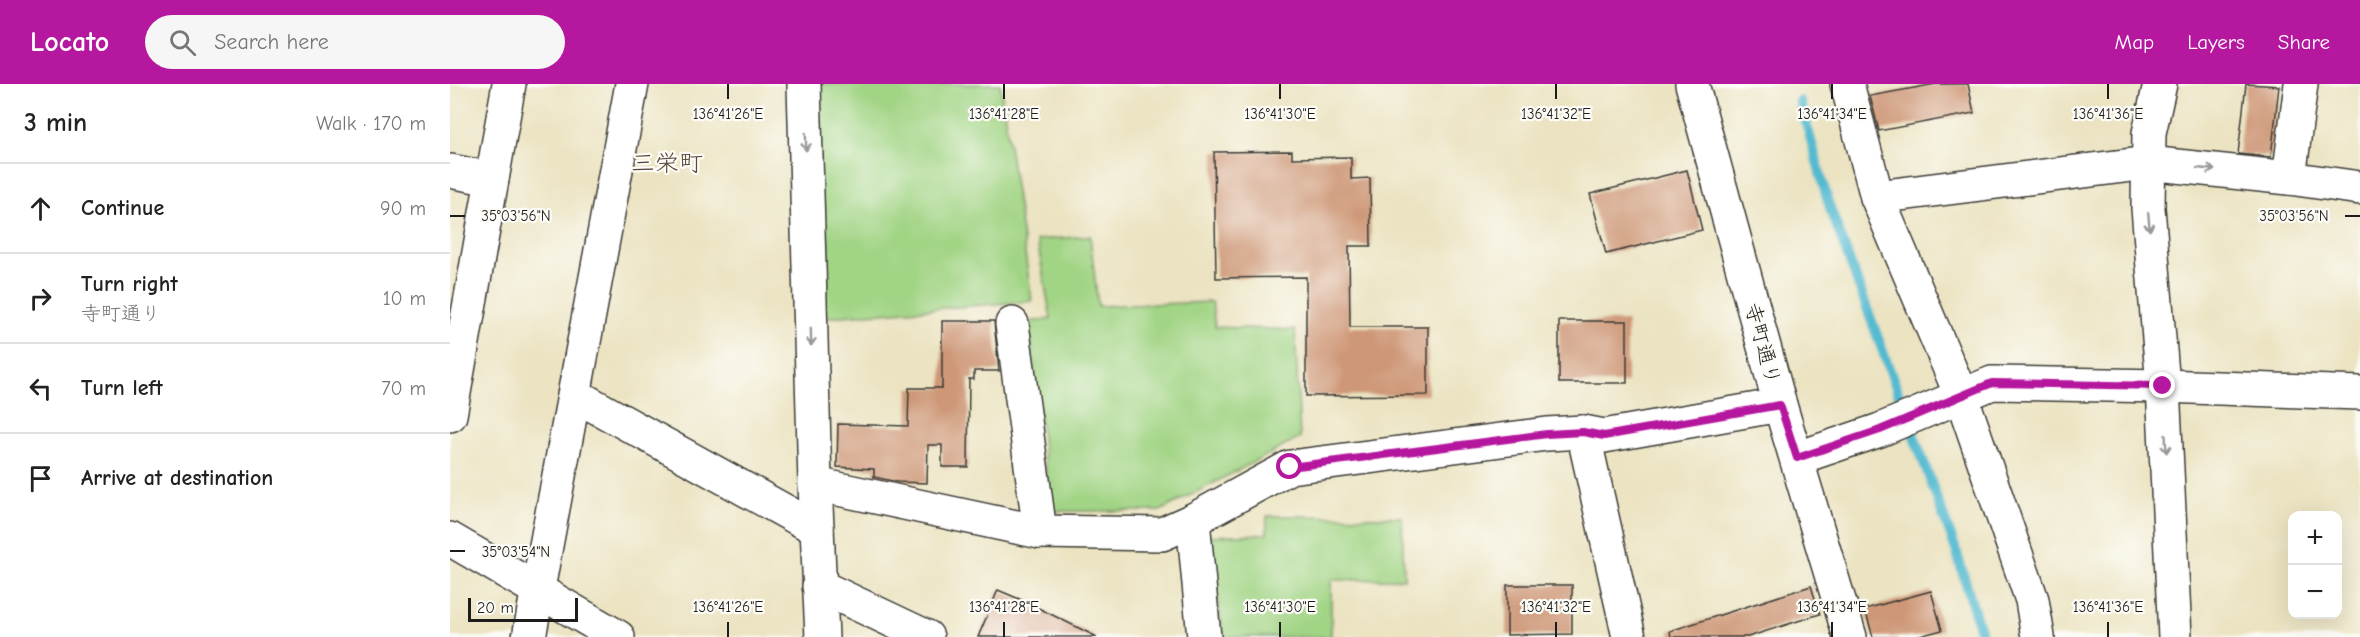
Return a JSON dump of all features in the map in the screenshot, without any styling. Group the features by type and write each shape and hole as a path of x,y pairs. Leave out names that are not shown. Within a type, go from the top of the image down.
{"street":[{"path":"450,415 508,84"},
{"path":"529,637 632,84"},
{"path":"804,84 814,484 822,637"},
{"name":"寺町通り","path":"1692,84 1780,405 1851,637"},
{"path":"1847,84 1877,197 2032,600 2038,637"},
{"path":"2160,84 2149,133 2148,208 2163,386 2175,637"},
{"path":"2289,178 2301,84"},
{"path":"1877,197 2148,164 2289,178 2360,188"},
{"path":"450,171 492,179"},
{"path":"1012,324 1040,532"},
{"path":"1797,458 1880,430 1992,383 2360,393"},
{"path":"575,395 817,529"},
{"path":"814,484 1040,532 1162,534 1290,467 1547,434 1583,432 1604,436 1780,405"},
{"path":"1583,432 1629,637"},
{"path":"1192,520 1204,637"},
{"path":"450,539 618,637"},
{"path":"819,586 927,637"}],"green space":[{"path":"810,84 1000,84 1032,301 818,318"},
{"path":"1090,236 1098,306 1212,302 1215,327 1295,330 1300,438 1160,511 1050,511 1029,322 1051,319 1037,240"},
{"path":"1267,516 1402,517 1404,579 1331,580 1331,637 1223,637 1208,536 1267,534"}],"building":[{"path":"1936,84 1968,84 1974,113 1879,131 1870,96"},
{"path":"2246,84 2279,86 2271,157 2238,154"},
{"path":"1292,151 1292,158 1351,157 1351,179 1370,178 1371,246 1349,246 1350,327 1428,327 1428,395 1306,396 1306,277 1216,278 1214,152"},
{"path":"1687,170 1702,230 1606,254 1590,194"},
{"path":"942,321 994,321 999,371 974,371 974,379 969,379 968,467 942,467 942,445 928,445 927,483 897,482 874,477 874,469 837,467 838,424 908,426 909,388 942,388"},
{"path":"1559,321 1627,321 1627,383 1559,383"},
{"path":"1507,585 1572,585 1572,634 1507,635"},
{"path":"1811,586 1820,614 1748,637 1671,637 1670,631"},
{"path":"998,590 1024,601 1097,637 978,637"},
{"path":"1931,591 1942,630 1916,637 1873,637 1865,609"}],"waterway":[{"path":"1800,101 1829,205 1956,550 1982,637"}],"district":[{"name":"三栄町","path":"667,163"}],"route":[{"path":"1290,467 1547,434 1583,432 1604,436 1780,405 1797,458 1880,430 1992,383 2163,386"}]}
